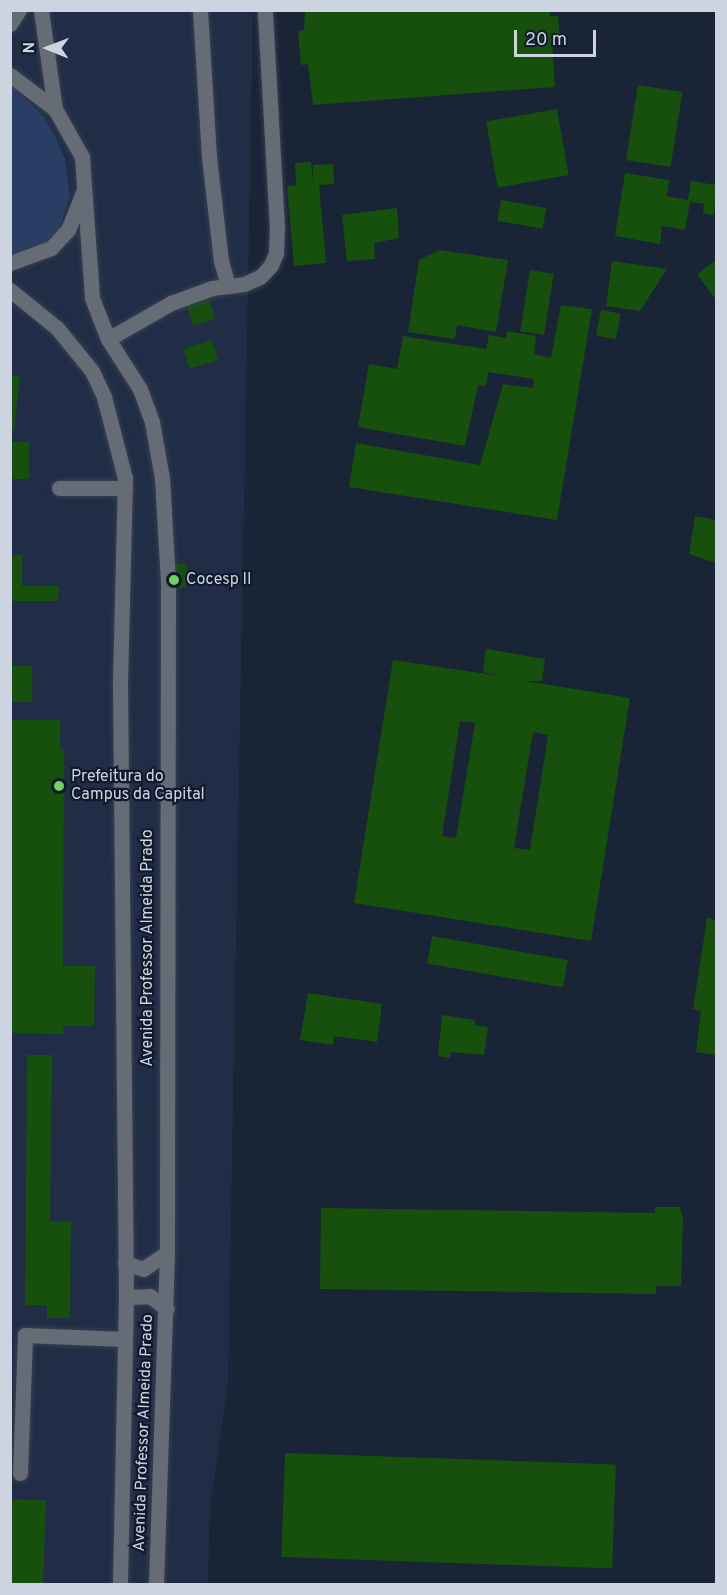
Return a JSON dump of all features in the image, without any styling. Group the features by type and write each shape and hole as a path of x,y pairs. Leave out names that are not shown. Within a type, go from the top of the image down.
{"street":[{"path":"10,24 19,10"},
{"path":"41,10 55,109"},
{"path":"200,10 209,157 221,261 228,286"},
{"path":"108,339 171,303 260,277 276,253 265,10"},
{"path":"10,75 55,109"},
{"name":"Avenida Professor Almeida Prado","path":"55,109 82,157 87,184 88,276 108,339 140,389 152,422 162,478 168,581 167,1309 156,1584"},
{"path":"10,263 51,248 68,230 87,184"},
{"name":"Avenida Professor Almeida Prado","path":"10,290 57,328 92,370 117,439 125,488 120,693 126,1297 120,1584"},
{"path":"59,488 125,488"},
{"path":"125,1263 136,1268 146,1268 167,1253"},
{"path":"126,1297 150,1296 167,1309"},
{"path":"20,1473 25,1335 124,1339"}],"shaded area":[{"path":"11,11 253,11 228,1382 210,1510 208,1584 11,1584"},
{"path":"10,83 45,118 55,136 64,156 70,195 59,229 44,244 11,254"}],"building":[{"path":"305,10 550,10 550,16 558,16 560,39 552,40 555,87 313,105 308,64 301,65 298,31 304,30"},
{"path":"638,85 682,92 671,167 626,160"},
{"path":"557,109 569,175 498,187 486,122"},
{"path":"311,162 313,183 313,165 333,164 334,184 319,185 326,263 294,266 287,186 296,185 295,163"},
{"path":"625,173 669,180 667,196 688,200 691,181 716,185 714,215 703,213 704,204 690,202 685,230 662,226 660,244 615,236"},
{"path":"501,200 546,208 543,229 497,221"},
{"path":"397,208 399,238 374,243 375,259 347,261 342,215"},
{"path":"439,250 508,260 496,332 457,325 455,339 408,332 419,260"},
{"path":"716,260 716,300 697,274"},
{"path":"612,261 667,269 640,311 606,306"},
{"path":"530,270 554,274 544,335 520,331"},
{"path":"209,299 215,319 193,326 187,306"},
{"path":"561,305 592,309 557,520 349,487 356,443 480,465 503,384 533,388 534,379 488,372 486,386 478,385 465,446 358,427 369,364 397,369 403,336 486,349 489,335 506,338 507,331 536,336 534,354 551,358"},
{"path":"601,310 621,314 616,339 596,336"},
{"path":"212,340 218,360 189,369 183,349"},
{"path":"10,375 20,376 14,431 10,430"},
{"path":"10,442 29,442 29,479 10,479"},
{"path":"695,516 716,520 716,563 689,554"},
{"path":"10,555 22,555 22,586 59,586 58,601 10,601"},
{"path":"173,563 187,564 185,588 171,587"},
{"path":"486,649 545,659 542,681 525,681 630,698 591,941 354,903 393,660 499,676 483,672","holes":["460,721 475,723 456,838 442,836","533,732 548,735 530,850 514,848"]},
{"path":"10,666 32,666 32,702 10,702"},
{"path":"10,720 60,720 60,749 64,749 63,966 95,966 94,1026 63,1026 64,1034 10,1033"},
{"path":"707,918 716,920 716,1055 696,1052 701,1011 693,1009"},
{"path":"432,936 568,960 563,988 427,964"},
{"path":"308,993 382,1004 377,1042 334,1036 333,1045 300,1040"},
{"path":"442,1015 475,1020 475,1025 488,1027 484,1055 451,1052 450,1058 438,1056"},
{"path":"27,1055 52,1055 50,1221 71,1222 70,1318 47,1318 47,1305 25,1305"},
{"path":"655,1207 680,1207 683,1219 681,1286 656,1286 656,1294 320,1289 321,1208 655,1213"},
{"path":"285,1453 616,1465 612,1568 281,1557"},
{"path":"10,1499 46,1500 43,1584 10,1584"}],"place":[{"name":"Cocesp II","path":"174,580"},
{"name":"Prefeitura do Campus da Capital","path":"59,786"}]}
